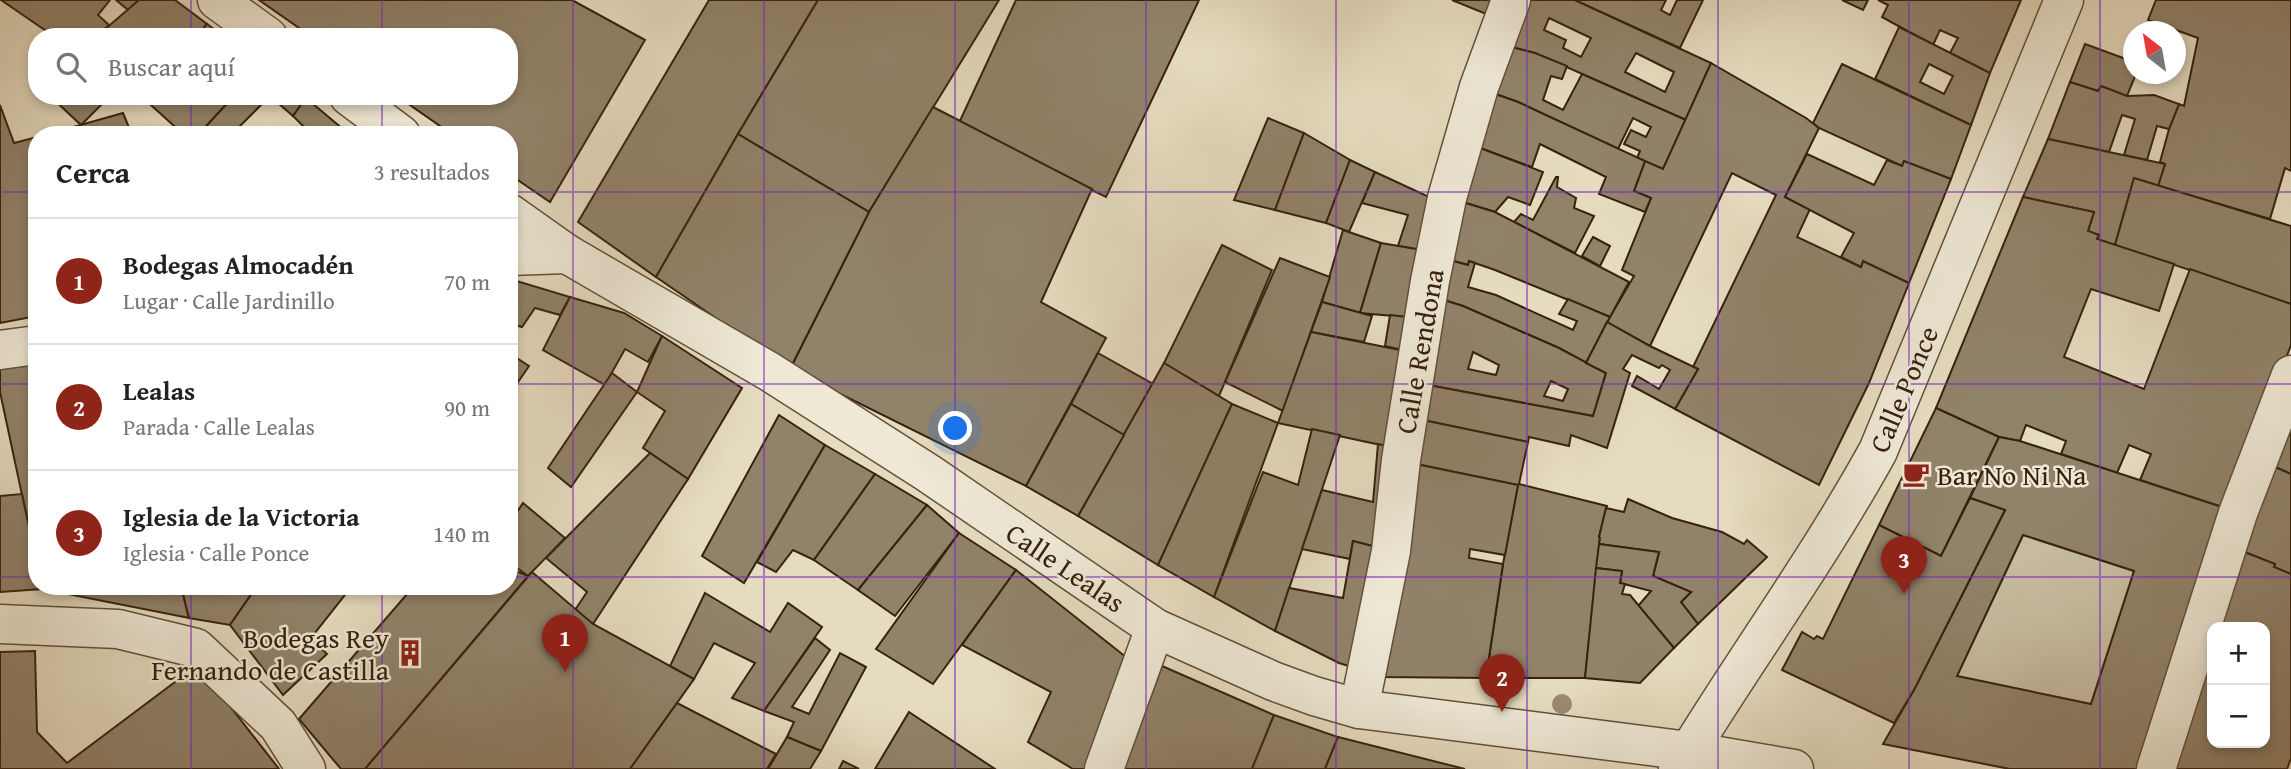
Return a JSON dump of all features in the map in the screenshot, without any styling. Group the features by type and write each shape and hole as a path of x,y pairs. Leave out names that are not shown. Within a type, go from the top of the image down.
{"street":[{"path":"217,0 256,28"},
{"name":"Calle Rendona","path":"1359,709 1391,551 1401,460 1430,281 1447,198 1479,87 1511,0"},
{"name":"Calle Ponce","path":"1683,760 1853,496 1878,451 2064,0"},
{"path":"361,105 389,126"},
{"name":"Calle Lealas","path":"518,219 567,254 770,372 928,474 1155,628 1273,681 1359,709 1683,760 1794,769"},
{"path":"518,256 567,254"},
{"path":"0,351 28,346"},
{"path":"2156,769 2238,513 2291,375"},
{"path":"0,624 118,629 196,648 278,724 306,769"},
{"path":"1104,769 1155,628"}],"shaded area":[{"path":"2023,535 2134,571 2091,704 1957,676"}],"building":[{"path":"1,0 110,0 98,15 109,25 106,28 42,28"},
{"path":"116,0 139,0 128,10"},
{"path":"139,0 175,0 207,24 204,28 106,28"},
{"path":"259,0 572,0 645,40 550,202 518,180 518,126 440,126 410,105 518,105 518,28 299,28"},
{"path":"709,0 818,0 656,277 578,222"},
{"path":"818,0 999,0 869,212 738,134"},
{"path":"1016,0 1199,0 1106,197 958,125"},
{"path":"1452,0 1497,0 1491,16"},
{"path":"1522,0 1575,0 1711,63 1686,120 1535,53 1504,45","holes":["1549,18 1591,38 1581,57 1563,48 1566,40 1544,30","1636,53 1674,72 1665,92 1625,72"]},
{"path":"1575,0 1666,0 1661,10 1670,15 1677,0 1703,0 1680,48"},
{"path":"1842,0 1868,0 1863,10"},
{"path":"1878,0 2021,0 1990,73 1950,53 1958,38 1940,30 1933,45 1882,17 1888,5"},
{"path":"2156,0 2291,0 2291,171 2285,168 2270,219 2158,186 2165,164 2160,162 2179,104 2184,106 2198,38 2186,34 2186,21 2148,20"},
{"path":"1899,27 1990,73 1971,125 1875,79","holes":["1929,64 1953,76 1944,94 1920,82"]},
{"path":"2085,44 2123,58 2123,84 2132,84 2127,96 2101,86 2098,91 2070,82"},
{"path":"1504,45 1535,53 1567,66 1562,79 1551,76 1543,100 1563,110 1582,74 1686,120 1663,169 1637,158 1640,151 1624,144 1631,130 1646,137 1651,127 1633,118 1618,149 1518,102 1487,91"},
{"path":"1711,63 1819,128 1785,197 1810,209 1797,237 1861,267 1863,261 1909,283 1869,383 1819,485 1675,409 1698,369 1693,367 1776,195 1732,173 1650,346 1607,322 1634,276 1622,270 1651,198 1634,191 1645,161 1663,169"},
{"path":"1842,64 1971,125 1951,179 1904,161 1902,166 1813,123"},
{"path":"2070,82 2098,91 2101,86 2127,96 2154,95 2179,104 2169,129 2157,126 2147,160 2124,155 2135,119 2122,115 2109,152 2048,139"},
{"path":"1487,91 1518,102 1645,161 1634,191 1651,198 1645,212 1599,194 1606,177 1540,144 1532,167 1472,145"},
{"path":"0,105 14,143 28,139 28,318 0,323"},
{"path":"60,105 101,105 81,125"},
{"path":"151,105 226,105 206,126 174,126"},
{"path":"226,105 261,105 240,126 206,126"},
{"path":"280,105 301,105 293,116"},
{"path":"301,105 314,105 339,126 303,126 293,116"},
{"path":"933,107 1092,189 1041,302 1106,338 1026,486 790,369 869,212"},
{"path":"123,113 128,126 77,126"},
{"path":"1268,118 1304,133 1275,210 1234,200"},
{"path":"1304,133 1350,160 1326,223 1275,210"},
{"path":"738,134 869,212 790,369 656,277"},
{"path":"2048,139 2165,164 2158,186 2134,178 2115,245 2097,239 2099,235 2088,231 2094,212 2023,197"},
{"path":"1472,145 1543,172 1530,205 1508,197 1495,212 1456,200"},
{"path":"1807,154 1874,185 1887,160 1902,166 1904,161 1951,179 1909,283 1863,261 1861,267 1841,257 1854,233 1785,197"},
{"path":"1350,160 1375,172 1349,232 1326,223"},
{"path":"1375,172 1440,202 1428,251 1398,246 1408,215 1362,203"},
{"path":"1556,177 1557,187 1576,198 1574,208 1594,216 1575,253 1514,222 1521,214 1533,220"},
{"path":"2134,178 2291,226 2291,304 2115,245"},
{"path":"2023,197 2094,212 2088,231 2099,235 2097,239 2174,264 2159,311 2091,289 2064,357 2144,389 2190,269 2291,304 2291,345 2228,509 2140,480 2151,454 2129,445 2117,473 2061,454 2066,441 2026,425 2020,441 1999,437 1936,408"},
{"path":"1456,200 1495,212 1629,282 1610,317 1495,270 1469,261 1468,265 1442,258"},
{"path":"1343,230 1381,243 1360,313 1322,302"},
{"path":"1593,237 1610,246 1600,266 1582,256"},
{"path":"1381,243 1428,251 1416,318 1360,313"},
{"path":"1222,245 1272,270 1219,396 1164,363"},
{"path":"1280,258 1330,277 1283,411 1225,382"},
{"path":"1442,258 1468,265 1469,261 1475,263 1468,287 1496,295 1573,330 1577,321 1559,314 1568,299 1610,317 1586,363 1559,348 1463,306 1434,297"},
{"path":"518,282 570,297 560,315 535,308 522,327 518,326"},
{"path":"570,297 624,313 662,336 648,362 625,349 605,385 543,350"},
{"path":"1434,297 1463,306 1559,348 1606,373 1593,416 1423,384","holes":["1473,352 1499,365 1496,375 1468,369","1551,381 1568,389 1563,401 1544,396"]},
{"path":"1322,302 1372,316 1364,342 1311,332"},
{"path":"1390,315 1416,318 1410,352 1385,346"},
{"path":"1607,322 1698,369 1675,409 1632,386 1637,376 1659,389 1670,370 1662,365 1659,368 1632,355 1623,369 1630,373 1607,448 1571,435 1569,446 1529,437 1528,442 1418,419 1423,384 1593,416 1606,373 1586,363"},
{"path":"1311,332 1410,352 1395,448 1278,423"},
{"path":"662,336 742,388 688,479 643,448 665,411 637,392"},
{"path":"1098,353 1153,384 1124,435 1071,404"},
{"path":"28,357 28,523 0,392 0,364"},
{"path":"518,359 529,366 518,382"},
{"path":"1164,363 1232,404 1158,565 1078,516"},
{"path":"612,373 637,392 571,487 548,468"},
{"path":"2291,402 2291,474 2268,464"},
{"path":"1071,404 1124,435 1078,516 1026,486"},
{"path":"1232,404 1278,423 1214,597 1158,565"},
{"path":"1936,408 1999,437 1941,556 1879,525"},
{"path":"779,415 825,445 744,583 702,556"},
{"path":"1418,419 1528,442 1519,484 1607,506 1599,537 1585,678 1486,678 1518,485 1411,463"},
{"path":"1312,429 1340,435 1275,631 1214,597 1263,472 1298,485"},
{"path":"1999,437 2020,441 2228,509 2142,769 2010,769 1883,744 1915,688 2005,510 1970,498","holes":["2023,535 2134,571 2091,704 1957,676"]},
{"path":"1378,444 1395,448 1380,548 1353,541 1350,559 1302,549 1322,490 1373,502"},
{"path":"825,445 875,474 814,560 793,550 776,572 757,562"},
{"path":"650,453 688,479 593,624 575,610 587,592 546,558"},
{"path":"1411,463 1518,485 1505,555 1470,549 1469,558 1503,564 1486,678 1379,677"},
{"path":"2268,464 2291,474 2291,574 2274,567 2275,564 2237,549"},
{"path":"875,474 927,505 858,590 814,560"},
{"path":"22,494 28,522 28,590 0,592 0,496"},
{"path":"1970,498 2005,510 1915,688 1894,723 1782,670 1802,632 1814,639 1817,636 1823,639 1879,525 1941,556"},
{"path":"1628,499 1672,518 1722,532 1744,544 1747,540 1767,557 1698,624 1681,602 1691,592 1653,576 1659,552 1599,544 1606,508 1624,512"},
{"path":"523,503 565,538 528,576 518,569 518,510"},
{"path":"927,505 959,533 895,616 858,590"},
{"path":"959,533 1016,570 933,684 876,649"},
{"path":"1353,541 1380,548 1355,668 1339,663 1275,631 1289,588 1343,598"},
{"path":"1599,544 1659,552 1653,576 1691,592 1681,602 1698,624 1674,648 1638,606 1651,591 1620,583 1622,571 1596,568"},
{"path":"2237,549 2275,564 2274,567 2291,574 2291,758 2287,769 2166,769 2207,642 2207,748 2270,748 2270,622 2213,622"},
{"path":"1596,568 1622,571 1620,583 1625,584 1622,594 1630,595 1674,648 1640,683 1585,678"},
{"path":"1016,570 1131,661 1092,769 1073,769 1028,742 1051,692 962,645"},
{"name":"Bodegas Rey Fernando de Castilla","path":"518,572 528,576 518,588"},
{"path":"532,572 593,624 694,679 630,769 365,769 513,595 518,595 518,589"},
{"path":"705,593 770,632 788,603 822,627 764,711 732,698 755,663 714,643 694,679 670,666"},
{"path":"72,595 183,595 189,618"},
{"path":"183,595 251,595 230,625 189,618"},
{"name":"Bodegas Rey Fernando de Castilla","path":"251,595 345,595 311,638 327,654 283,695 230,625"},
{"name":"Bodegas Rey Fernando de Castilla","path":"406,595 512,595 365,769 341,769 299,719"},
{"path":"815,638 830,650 792,707 809,714 840,653 866,667 821,751 787,737 794,722 764,711"},
{"name":"Bodegas Rey Fernando de Castilla","path":"35,651 37,732 67,763 183,676 208,678 279,769 0,769 0,652"},
{"path":"1162,666 1274,715 1252,769 1124,769"},
{"path":"677,703 776,754 767,769 630,769"},
{"path":"909,712 995,769 875,769"},
{"path":"1274,715 1338,737 1325,769 1252,769"},
{"path":"787,737 821,751 810,769 768,769"},
{"path":"1338,737 1465,769 1325,769"},
{"path":"843,761 859,769 839,769"}],"place":[{"name":"Bar No Ni Na","path":"1916,474"},
{"name":"Iglesia de la Victoria","path":"1904,594"},
{"name":"Bodegas Rey Fernando de Castilla","path":"410,653"},
{"name":"Bodegas Almocadén","path":"565,672"},
{"name":"Lealas","path":"1502,712"}]}
